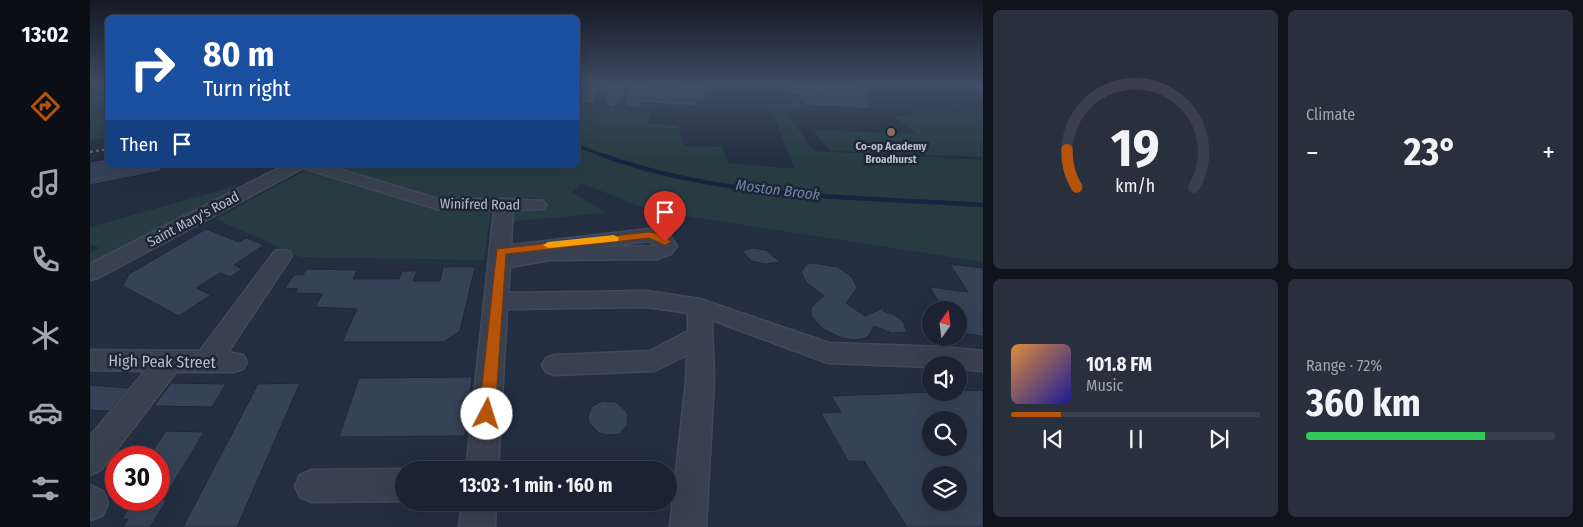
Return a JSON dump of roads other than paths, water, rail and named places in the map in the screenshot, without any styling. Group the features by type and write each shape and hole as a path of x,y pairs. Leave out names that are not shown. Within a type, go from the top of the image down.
{"street":[{"name":"Saint Mary's Road","path":"90,273 292,167"},
{"name":"Winifred Road","path":"315,167 438,204 537,205"},
{"path":"483,461 504,204"},
{"path":"649,235 660,237 667,246 664,250 657,253 550,254 500,257 649,235"},
{"path":"207,362 282,256"},
{"path":"496,301 647,299 700,307 828,353 944,357 983,361"},
{"path":"688,527 700,381 700,307"},
{"path":"554,365 654,361 700,336"},
{"name":"High Peak Street","path":"90,360 234,362"},
{"path":"90,460 169,361"},
{"path":"312,486 395,485"},
{"path":"477,527 478,511"}],"waterway":[{"name":"Moston Brook","path":"580,147 604,156"},
{"name":"Moston Brook","path":"604,156 648,169 742,188 839,197 983,205"}],"railway":[{"path":"90,152 105,150"}],"place":[{"name":"Co-op Academy Broadhurst","path":"891,132"}]}
